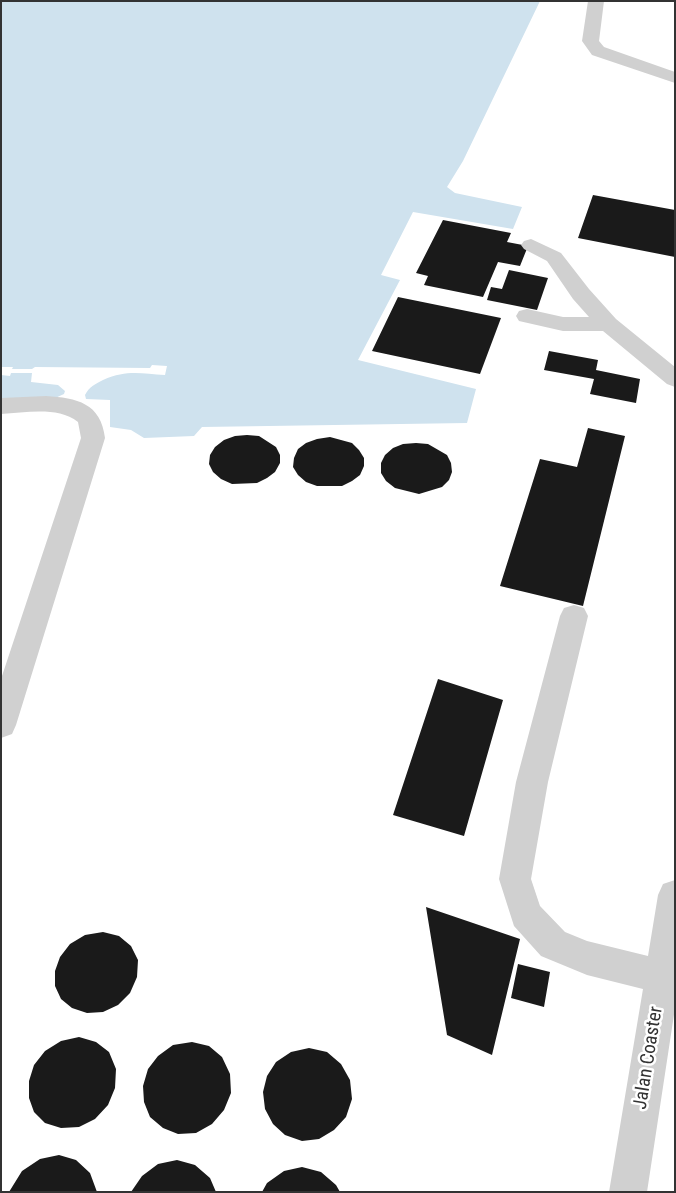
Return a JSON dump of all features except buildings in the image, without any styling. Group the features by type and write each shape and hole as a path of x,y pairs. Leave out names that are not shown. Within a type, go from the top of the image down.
{"lane":[{"path":"596,1 590,41 598,51 675,78"},
{"path":"531,245 554,257 581,294 608,324 675,379"},
{"path":"526,316 563,324 608,324"},
{"path":"1,406 57,405 74,409 87,416 92,427 93,438 1,725"},
{"path":"574,616 532,782 516,879 526,915 553,944 587,958 663,977"},
{"name":"Jalan Coaster","path":"628,1192 675,895"}],"water":[{"path":"1,1 540,1 463,161 447,187 455,193 522,207 513,229 413,212 381,275 400,280 358,360 476,389 467,423 202,427 194,436 144,438 131,430 110,427 110,400 86,399 85,395 95,384 103,380 128,373 165,375 167,366 152,365 150,368 35,367 32,369 1,367"},
{"path":"11,373 32,373 31,382 58,385 65,391 64,394 53,399 1,402 1,375 10,376"}]}
